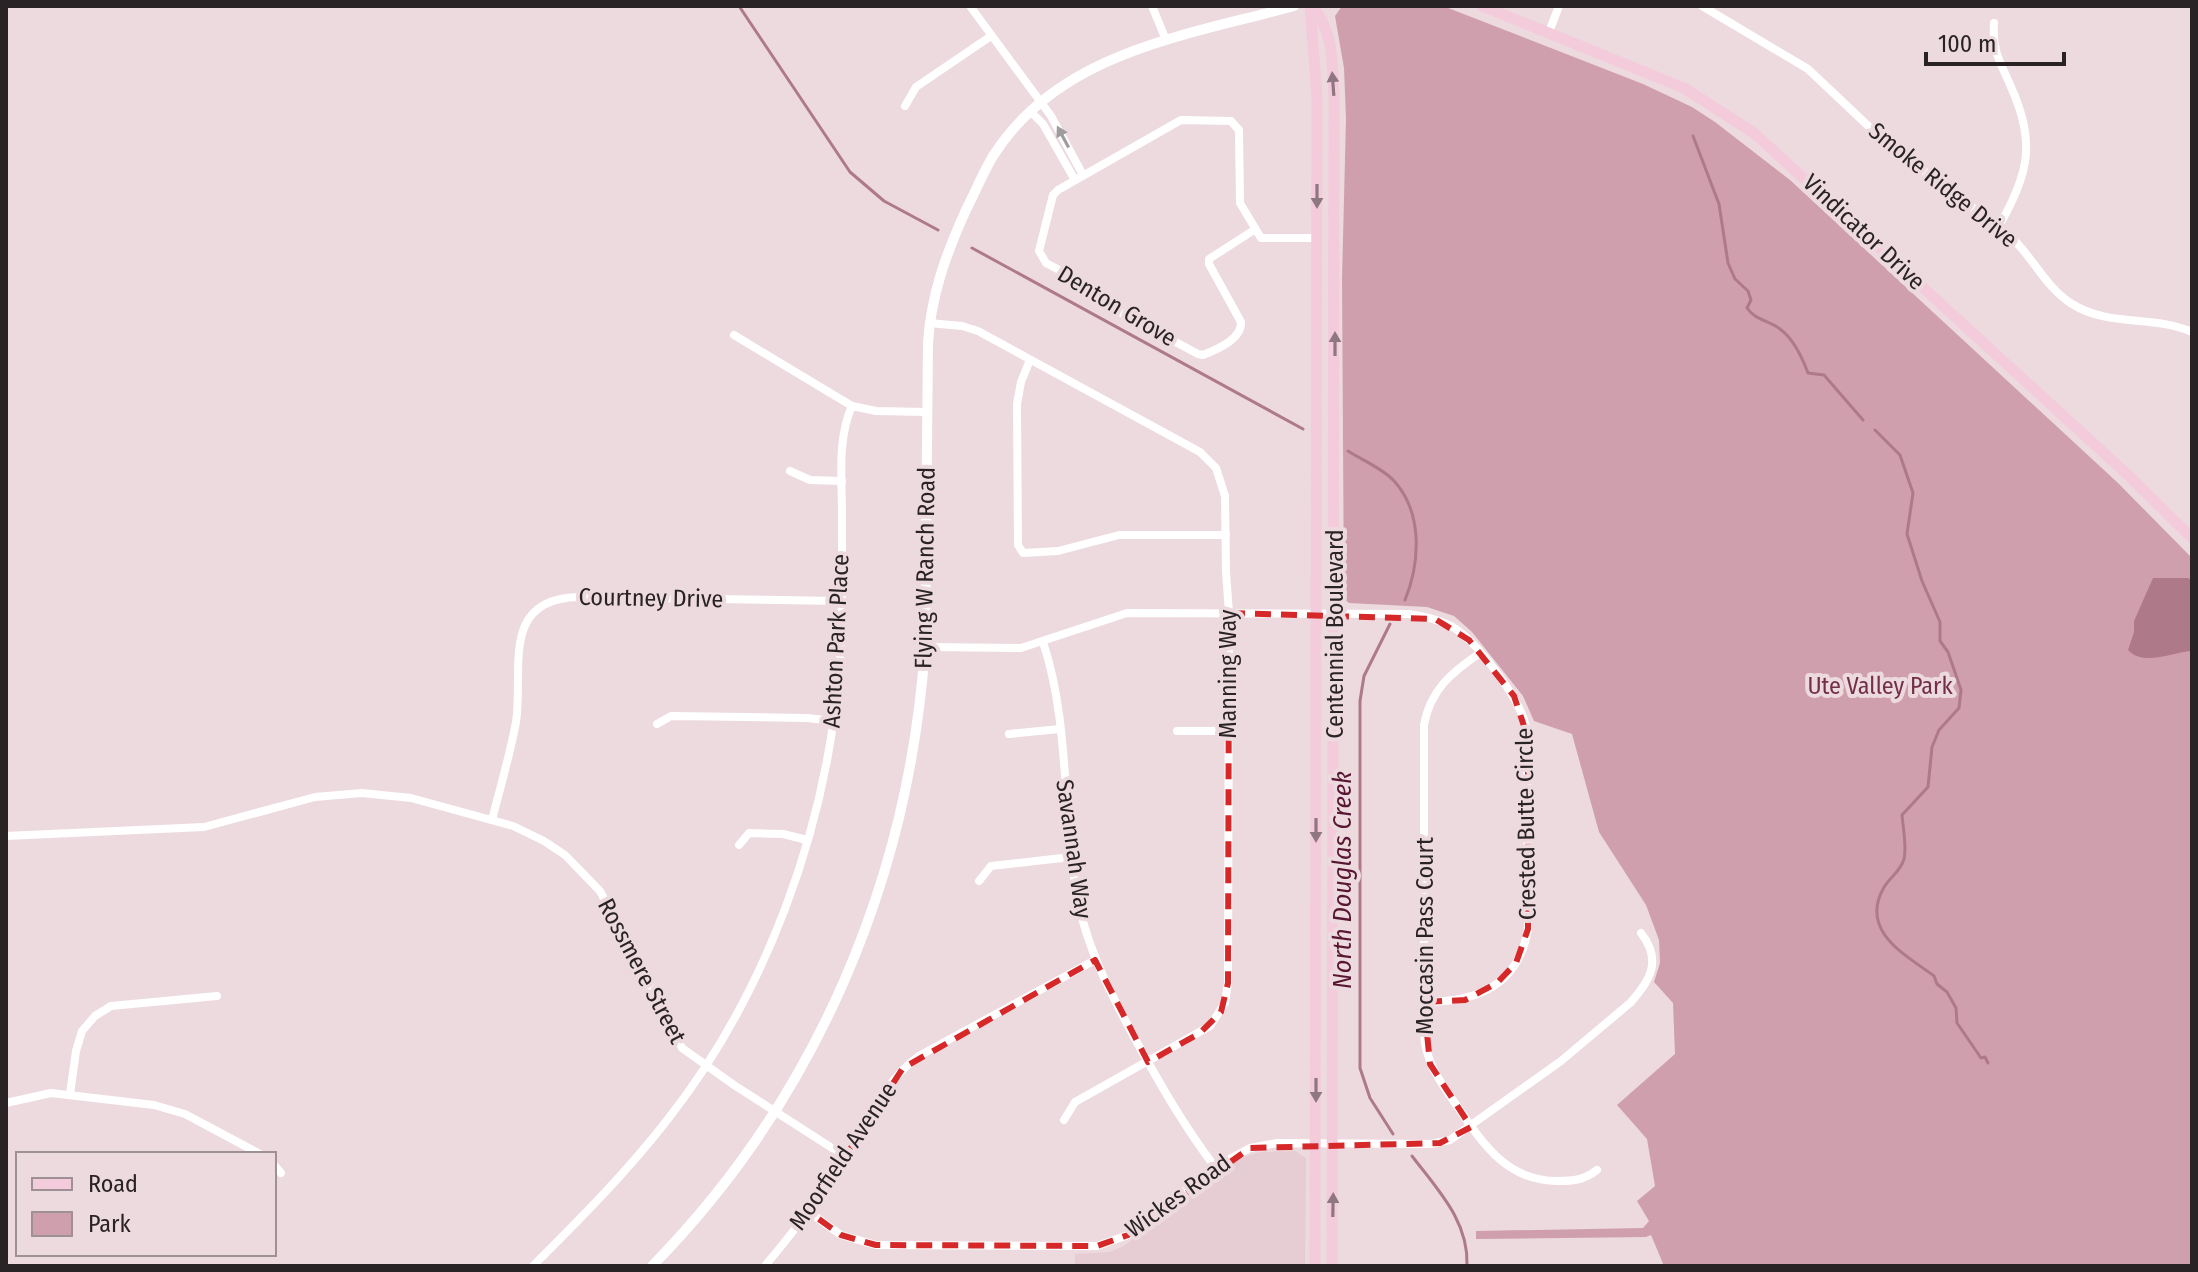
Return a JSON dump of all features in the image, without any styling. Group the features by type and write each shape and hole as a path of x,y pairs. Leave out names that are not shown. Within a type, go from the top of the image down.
{"main road":[{"name":"Centennial Boulevard","path":"1311,6 1317,96 1315,1266"},
{"name":"Centennial Boulevard","path":"1311,6 1325,23 1334,95 1332,1266"},
{"name":"Vindicator Drive","path":"1482,6 1684,88 1754,133 2129,476 2192,538"}],"street":[{"path":"970,6 1051,116 1079,178"},
{"path":"1152,6 1166,40"},
{"name":"Flying W Ranch Road","path":"652,1266 680,1238 724,1183 776,1111 806,1061 842,991 889,860 902,813 917,730 925,647 929,323 941,268 968,206 993,157 1030,111 1040,101 1101,63 1166,40 1294,6"},
{"path":"1549,32 1559,6"},
{"name":"Smoke Ridge Drive","path":"1702,6 1808,69 1882,139 1999,226 2028,254 2058,293 2085,311 2120,320 2159,322 2192,332"},
{"path":"1994,23 1993,45 2019,105 2027,135 2022,182 1999,226"},
{"path":"905,106 916,87 991,36"},
{"path":"1030,111 1043,124 1079,178"},
{"path":"1079,178 1181,120 1231,121 1237,124 1239,130 1240,203 1254,230 1267,240 1317,238"},
{"name":"Denton Grove","path":"1079,178 1053,195 1040,257 1097,290 1105,304 1198,354 1209,353 1238,336 1241,329 1241,322 1209,259 1254,230"},
{"name":"Manning Way","path":"929,323 970,328 1190,446 1209,459 1223,485 1229,613 1227,994 1221,1012 1210,1026 1075,1102 1064,1120"},
{"path":"734,335 852,406 876,411 927,412"},
{"path":"1030,360 1017,404 1018,545 1023,553 1058,551 1119,535 1226,535"},
{"name":"Ashton Park Place","path":"533,1266 626,1171 670,1117 705,1066 752,983 770,943 807,840 833,721 842,601 844,426 852,406"},
{"path":"790,471 810,480 842,481"},
{"name":"Courtney Drive","path":"492,820 516,720 519,637 532,614 548,602 578,597 842,601"},
{"name":"Crested Butte Circle","path":"925,647 1010,649 1043,642 1119,614 1408,614 1435,619 1459,631 1514,696 1526,727 1528,929 1516,963 1488,990 1465,1000 1424,1002"},
{"name":"Savannah Way","path":"1043,642 1055,681 1071,857 1079,906 1095,960 1180,1118 1215,1167"},
{"name":"Moccasin Pass Court","path":"1480,653 1447,678 1426,712 1423,739 1424,1043 1430,1064 1471,1127 1489,1150 1510,1169 1523,1176 1553,1181 1584,1180 1597,1170"},
{"path":"657,724 671,716 833,721"},
{"path":"1009,734 1060,729"},
{"path":"1177,731 1228,731"},
{"name":"Rossmere Street","path":"6,836 204,827 315,797 362,793 411,798 492,820 544,841 565,855 592,882 605,899 682,1048 846,1157"},
{"path":"739,845 749,833 783,834 807,840"},
{"path":"979,881 991,866 1071,857"},
{"name":"Wickes Road","path":"809,1212 841,1235 876,1245 1097,1246 1128,1235 1215,1167 1259,1145 1440,1143 1471,1127 1561,1061 1640,992 1654,956 1641,933"},
{"name":"Moorfield Avenue","path":"765,1266 809,1212 846,1157 886,1087 911,1061 1095,960"},
{"path":"70,1094 82,1031 95,1016 111,1006 217,996"},
{"path":"6,1103 51,1093 165,1107 185,1114 256,1152"},
{"path":"276,1167 281,1173"}],"highlighted area":[{"path":"1229,613 1435,619 1469,640 1514,696 1528,738 1528,929 1516,963 1497,983 1465,1000 1424,1002 1430,1064 1471,1127 1440,1143 1250,1148 1128,1235 1097,1246 876,1245 841,1235 809,1212 903,1068 1095,960 1148,1062 1200,1033 1221,1012 1228,983"}],"shaded area":[{"path":"2153,578 2188,578 2192,581 2192,651 2150,658 2134,655 2128,650 2134,621"},
{"path":"1295,1151 1306,1158 1305,1266 1075,1266 1075,1254 1110,1252 1124,1246 1238,1159 1260,1152"}],"green space":[{"name":"Ute Valley Park","path":"1342,6 1443,6 1643,84 1692,107 1790,180 2118,483 2192,558 2192,1266 1664,1266 1651,1235 1476,1239 1476,1231 1643,1228 1649,1221 1637,1201 1655,1186 1647,1139 1617,1105 1675,1054 1673,1003 1654,982 1660,963 1659,940 1646,905 1599,832 1572,734 1534,721 1523,696 1472,632 1454,616 1427,607 1349,603 1344,599 1342,279 1346,119 1344,68 1335,16"}],"waterway":[{"name":"North Douglas Creek","path":"739,6 850,172 884,201 938,230"},
{"path":"1693,136 1719,204 1728,263 1735,279 1748,291 1751,300 1747,308 1785,333 1797,349 1808,373 1824,375 1863,420"},
{"name":"North Douglas Creek","path":"972,248 1303,429"},
{"path":"1875,430 1900,455 1913,493 1907,534 1922,581 1940,622 1940,641 1948,652 1961,690 1959,708 1939,730 1932,747 1928,787 1902,815 1904,859 1883,889 1877,904 1877,918 1889,941 1934,976 1937,984 1947,992 1956,1008 1957,1023 1981,1058 1985,1057 1988,1063"},
{"name":"North Douglas Creek","path":"1348,451 1390,477 1410,509 1416,555 1405,600"},
{"name":"North Douglas Creek","path":"1390,624 1364,676 1360,701 1360,1068 1370,1098 1393,1134"},
{"name":"North Douglas Creek","path":"1412,1156 1450,1206 1463,1234 1467,1266"}]}
